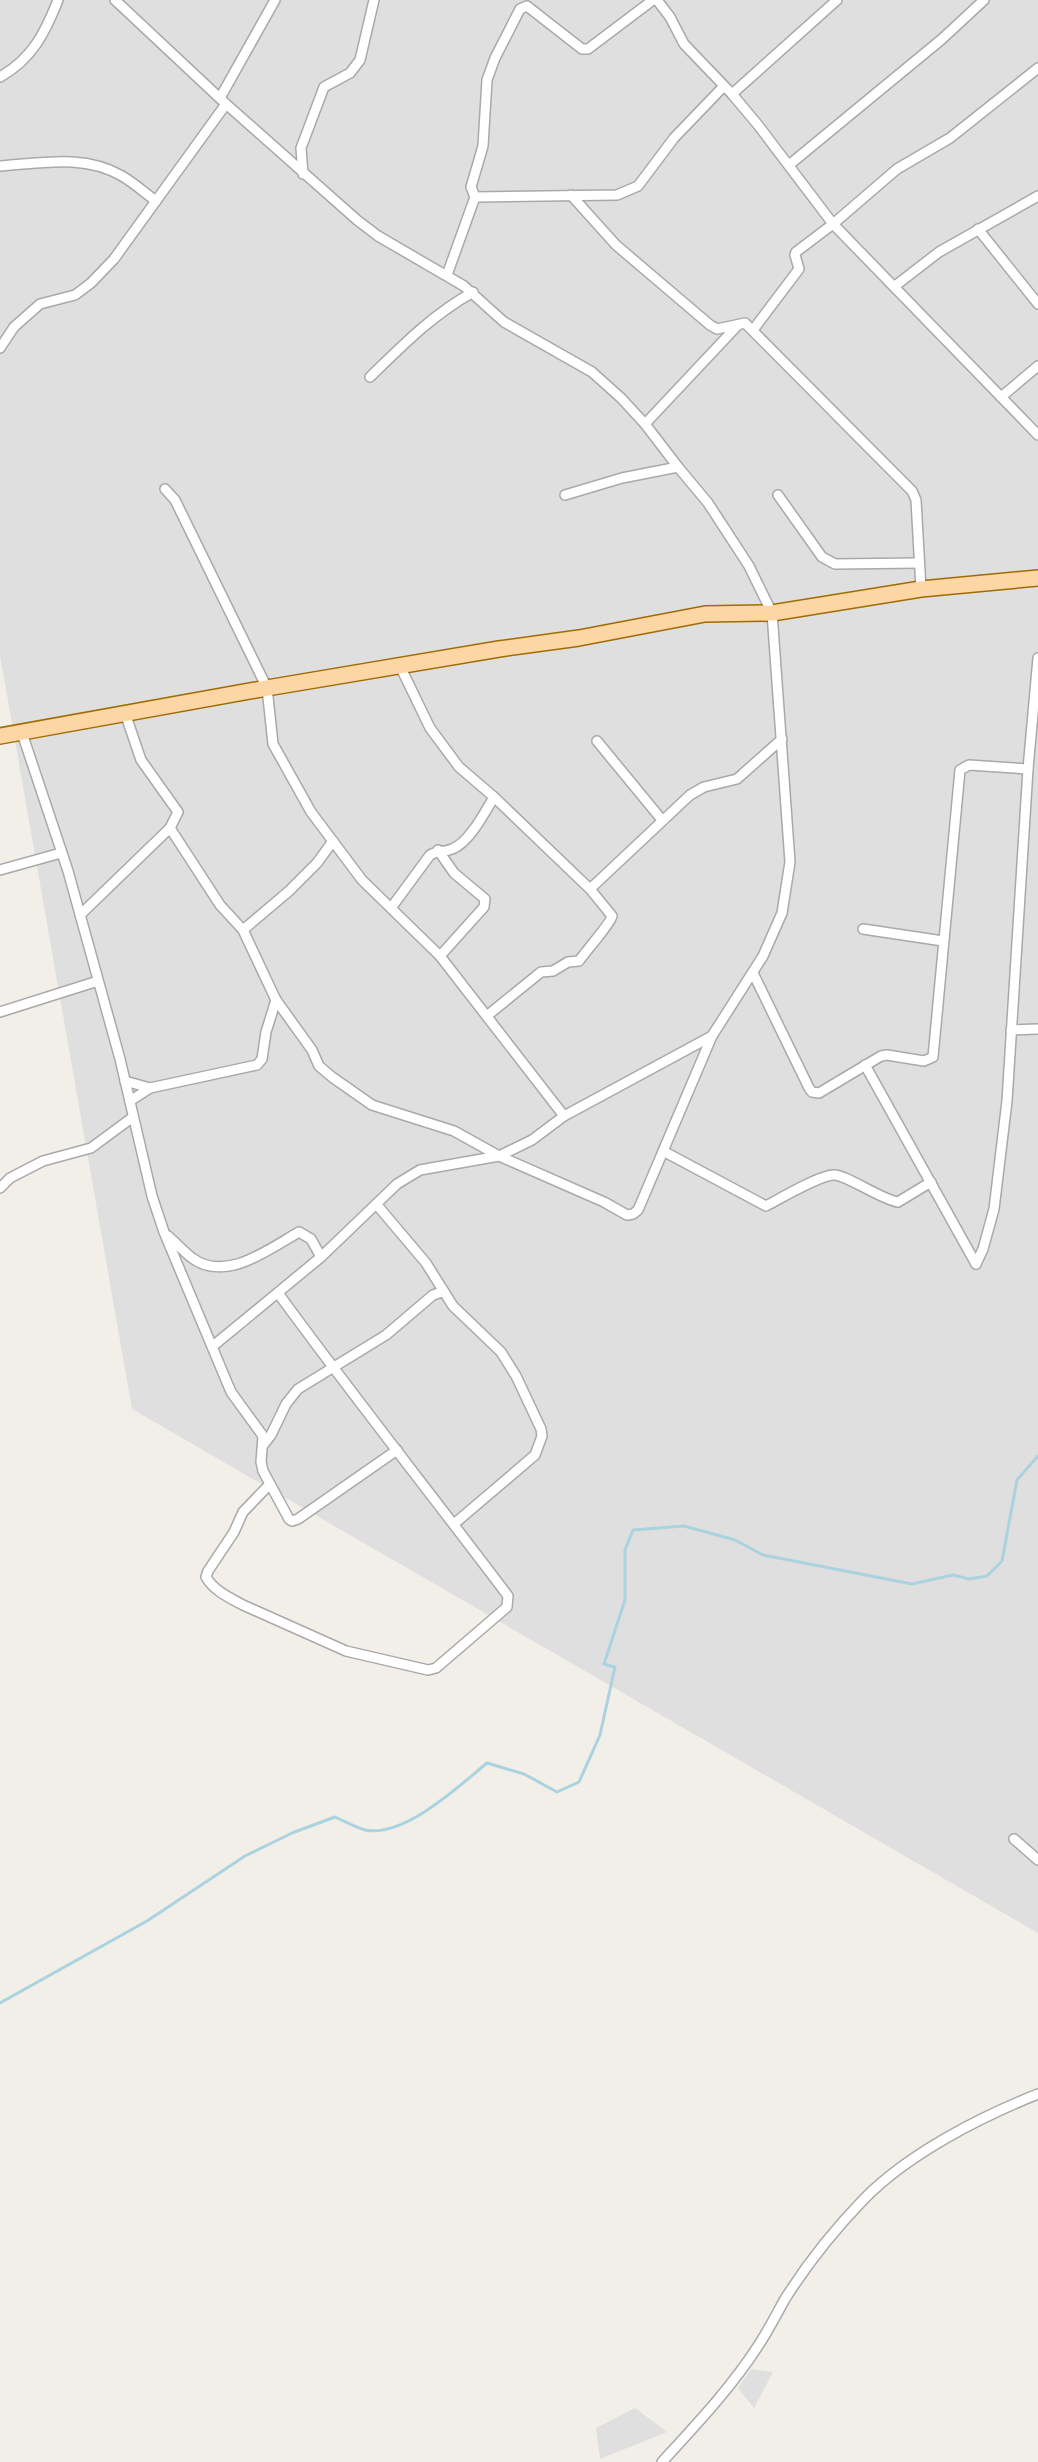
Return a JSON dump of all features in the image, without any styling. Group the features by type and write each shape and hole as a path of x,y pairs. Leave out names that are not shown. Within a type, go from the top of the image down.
{"main road":[{"path":"0,736 267,688 579,638 705,614 772,613 921,589 1038,578"}],"street":[{"path":"0,77 18,67 39,43 58,0"},
{"path":"115,0 303,174 378,237 447,275 473,292 504,322 592,372 645,424 708,503 733,538 772,613 790,862 782,913 753,973 712,1036 638,1210 627,1215 604,1202 499,1156 454,1131 372,1105 350,1091 320,1066 312,1050 276,1000 243,930 220,905 170,828"},
{"path":"0,348 14,327 40,304 68,298 91,283 114,260 223,101 275,0"},
{"path":"303,174 301,148 324,87 357,67 374,0"},
{"path":"447,275 475,197 471,187 483,146 487,80 495,58 520,9 527,6 577,48 588,49 655,0 670,17 684,44 732,94 833,224 1038,435"},
{"path":"732,94 837,0"},
{"path":"789,165 942,39 984,0"},
{"path":"753,330 799,269 796,252 897,170 950,138 1038,68"},
{"path":"475,197 617,195 638,186 674,138 724,86"},
{"path":"0,166 66,161 84,163 123,176 156,201"},
{"path":"571,195 616,245 710,326 717,329 745,323 912,491 916,500 921,589"},
{"path":"895,286 939,252 1038,196"},
{"path":"978,229 1038,304"},
{"path":"370,378 424,325 445,308 473,292"},
{"path":"645,424 738,324"},
{"path":"1001,397 1038,366"},
{"path":"565,495 622,478 678,468"},
{"path":"165,489 175,500 267,688 273,744 311,812 362,880 440,956 564,1116"},
{"path":"778,495 822,557 835,564 919,563"},
{"path":"865,1065 976,1264 983,1249 995,1199 1007,1101 1028,769 1038,658"},
{"path":"400,666 430,728 459,768 494,797 610,910 612,921 579,961 568,962 553,971 541,972 488,1015"},
{"path":"80,915 170,828 178,812 141,760 125,713"},
{"path":"22,733 80,915 125,1081 152,1196 164,1232 231,1392 263,1436 261,1462 270,1484 292,1521 398,1450"},
{"path":"590,889 662,819 697,790 737,779 782,739"},
{"path":"597,741 662,819"},
{"path":"753,973 808,1088 812,1092 819,1093 865,1065 887,1055 924,1061 933,1057 960,770 969,765 1028,769"},
{"path":"391,908 430,855 438,850 451,850 462,843 494,797"},
{"path":"243,930 289,891 317,863 333,841"},
{"path":"438,850 454,873 485,898 483,907 440,956"},
{"path":"0,870 61,853"},
{"path":"863,929 943,941"},
{"path":"0,1012 98,981"},
{"path":"130,1101 150,1088 257,1065 262,1059 266,1032 276,1000"},
{"path":"1011,1029 1038,1029"},
{"path":"213,1346 321,1257 397,1184 420,1170 499,1156 532,1140 564,1116 712,1036"},
{"path":"125,1081 150,1088"},
{"path":"0,1188 10,1178 43,1161 91,1148 133,1117"},
{"path":"663,1151 766,1206 824,1177 836,1175 888,1200 898,1202 931,1182"},
{"path":"377,1205 426,1263 442,1292 482,1336 501,1352 520,1385 542,1436 535,1455 454,1524"},
{"path":"164,1232 194,1259 215,1267 248,1262 299,1232 311,1239 321,1257"},
{"path":"264,1444 286,1404 298,1389 386,1335 433,1295 442,1292"},
{"path":"270,1484 243,1512 234,1532 206,1577 226,1596 243,1605 346,1651 428,1670 436,1668 507,1606 508,1596 398,1450 333,1369 278,1293"},
{"path":"1014,1839 1038,1860"},
{"path":"662,2462 749,2359 796,2283 864,2199 895,2171 924,2153 974,2123 1038,2094"}],"shaded area":[{"path":"0,0 1038,0 1038,1933 132,1409 0,655"},
{"path":"751,2369 773,2372 754,2408 738,2388"},
{"path":"635,2408 667,2432 600,2459 596,2428"}],"waterway":[{"path":"0,2003 147,1921 245,1856 292,1833 335,1817 365,1830 380,1830 397,1826 430,1808 487,1763 524,1774 557,1792 579,1782 600,1735 615,1667 604,1664 625,1600 625,1550 633,1530 684,1526 735,1540 763,1555 912,1584 953,1575 969,1579 987,1576 1002,1561 1017,1480 1038,1456"}]}
